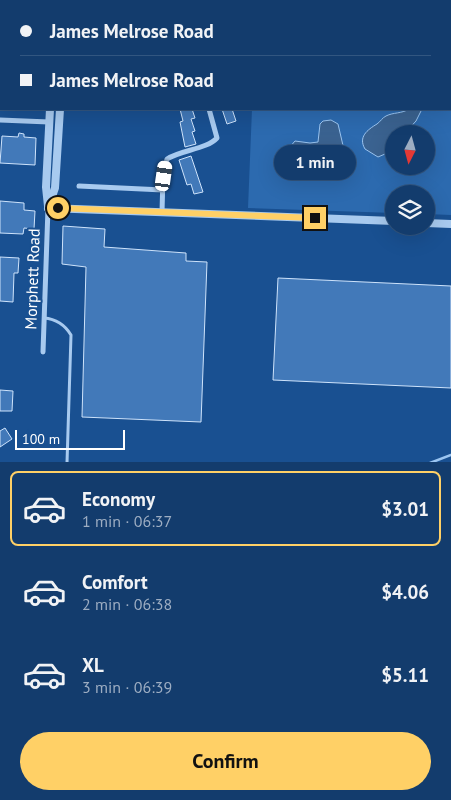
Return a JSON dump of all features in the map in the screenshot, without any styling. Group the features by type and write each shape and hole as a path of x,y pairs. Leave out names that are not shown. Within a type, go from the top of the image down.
{"street":[{"name":"Morphett Road","path":"43,352 48,208 46,187 50,110"},
{"name":"Morphett Road","path":"48,208 55,188 60,110"},
{"path":"162,212 162,190 168,159 175,154 210,143 217,138 209,110"},
{"path":"0,120 59,122"},
{"path":"79,186 162,190"},
{"path":"48,208 385,221"},
{"path":"435,223 451,224"}],"lane":[{"path":"44,318 54,319 71,334 67,462"}],"shaded area":[{"path":"252,110 451,110 451,215 435,214 435,185 385,185 385,213 248,208"},
{"path":"407,110 422,110 412,125 385,125 385,154 378,157 365,149 363,137 367,131 383,118"},
{"path":"331,120 338,124 345,154 341,160 312,164 286,162 282,159 283,155 295,141 318,142 320,124 323,121"}],"building":[{"path":"180,110 192,110 195,118 191,119 195,131 192,132 196,144 185,147 180,122 183,121"},
{"path":"222,110 232,110 236,121 227,124"},
{"path":"19,133 24,134 24,137 36,138 35,165 0,163 2,136 18,137"},
{"path":"191,156 203,192 194,194 191,184 187,185 179,160"},
{"path":"0,201 24,203 24,210 35,211 34,229 24,228 23,234 0,233"},
{"path":"63,226 105,229 104,247 186,253 186,261 207,262 201,422 82,417 86,267 62,264"},
{"path":"0,257 19,258 18,273 14,273 13,302 0,301"},
{"path":"278,278 451,286 451,388 273,380"},
{"path":"0,390 13,391 12,411 0,411"},
{"path":"5,428 12,439 0,447 0,431"}],"waterway":[{"path":"433,462 451,455"}],"route":[{"path":"58,208 315,218"}]}
